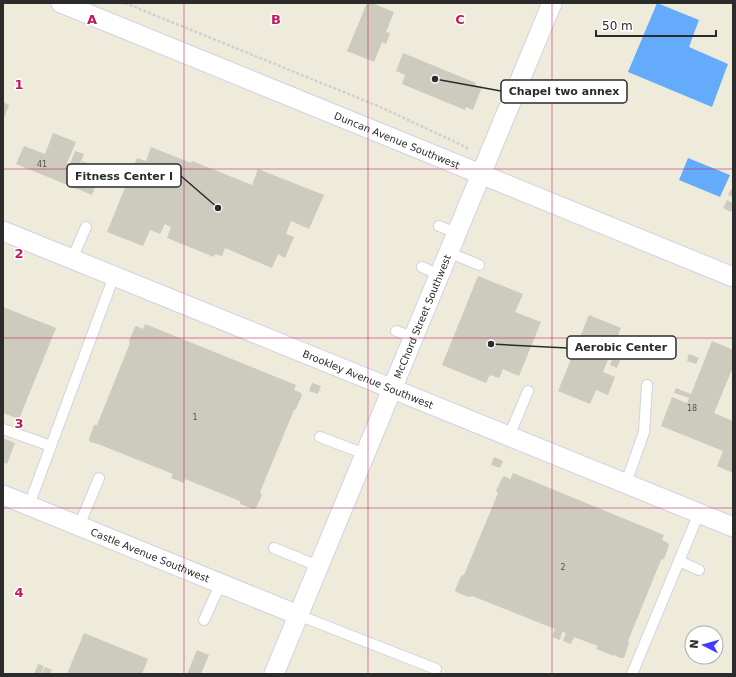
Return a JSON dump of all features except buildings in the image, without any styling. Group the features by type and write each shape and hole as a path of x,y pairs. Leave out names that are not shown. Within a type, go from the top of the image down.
{"street":[{"name":"Duncan Avenue Southwest","path":"61,3 733,277"},
{"name":"McChord Street Southwest","path":"274,674 392,389 405,334 431,271 448,252 482,174 552,3"},
{"name":"Brookley Avenue Southwest","path":"3,231 733,527"},
{"name":"Castle Avenue Southwest","path":"3,495 298,615"}],"lane":[{"path":"439,226 456,234"},
{"path":"72,259 86,227"},
{"path":"448,252 479,266"},
{"path":"29,505 114,276"},
{"path":"626,483 644,432 647,386"},
{"path":"509,436 528,391"},
{"path":"3,429 51,446"},
{"path":"320,437 365,454"},
{"path":"79,526 99,478"},
{"path":"632,674 699,513"},
{"path":"274,548 318,566"},
{"path":"679,561 699,570"},
{"path":"204,620 221,583"},
{"path":"298,615 436,669"}],"path":[{"path":"125,3 378,106 466,147 472,155"}],"water":[{"path":"657,3 699,20 689,47 728,64 712,107 628,72"},
{"path":"688,158 730,175 720,197 679,180"}],"place":[{"name":"Chapel two annex","path":"435,79"},
{"name":"Fitness Center I","path":"218,208"},
{"name":"Aerobic Center","path":"491,344"}]}
